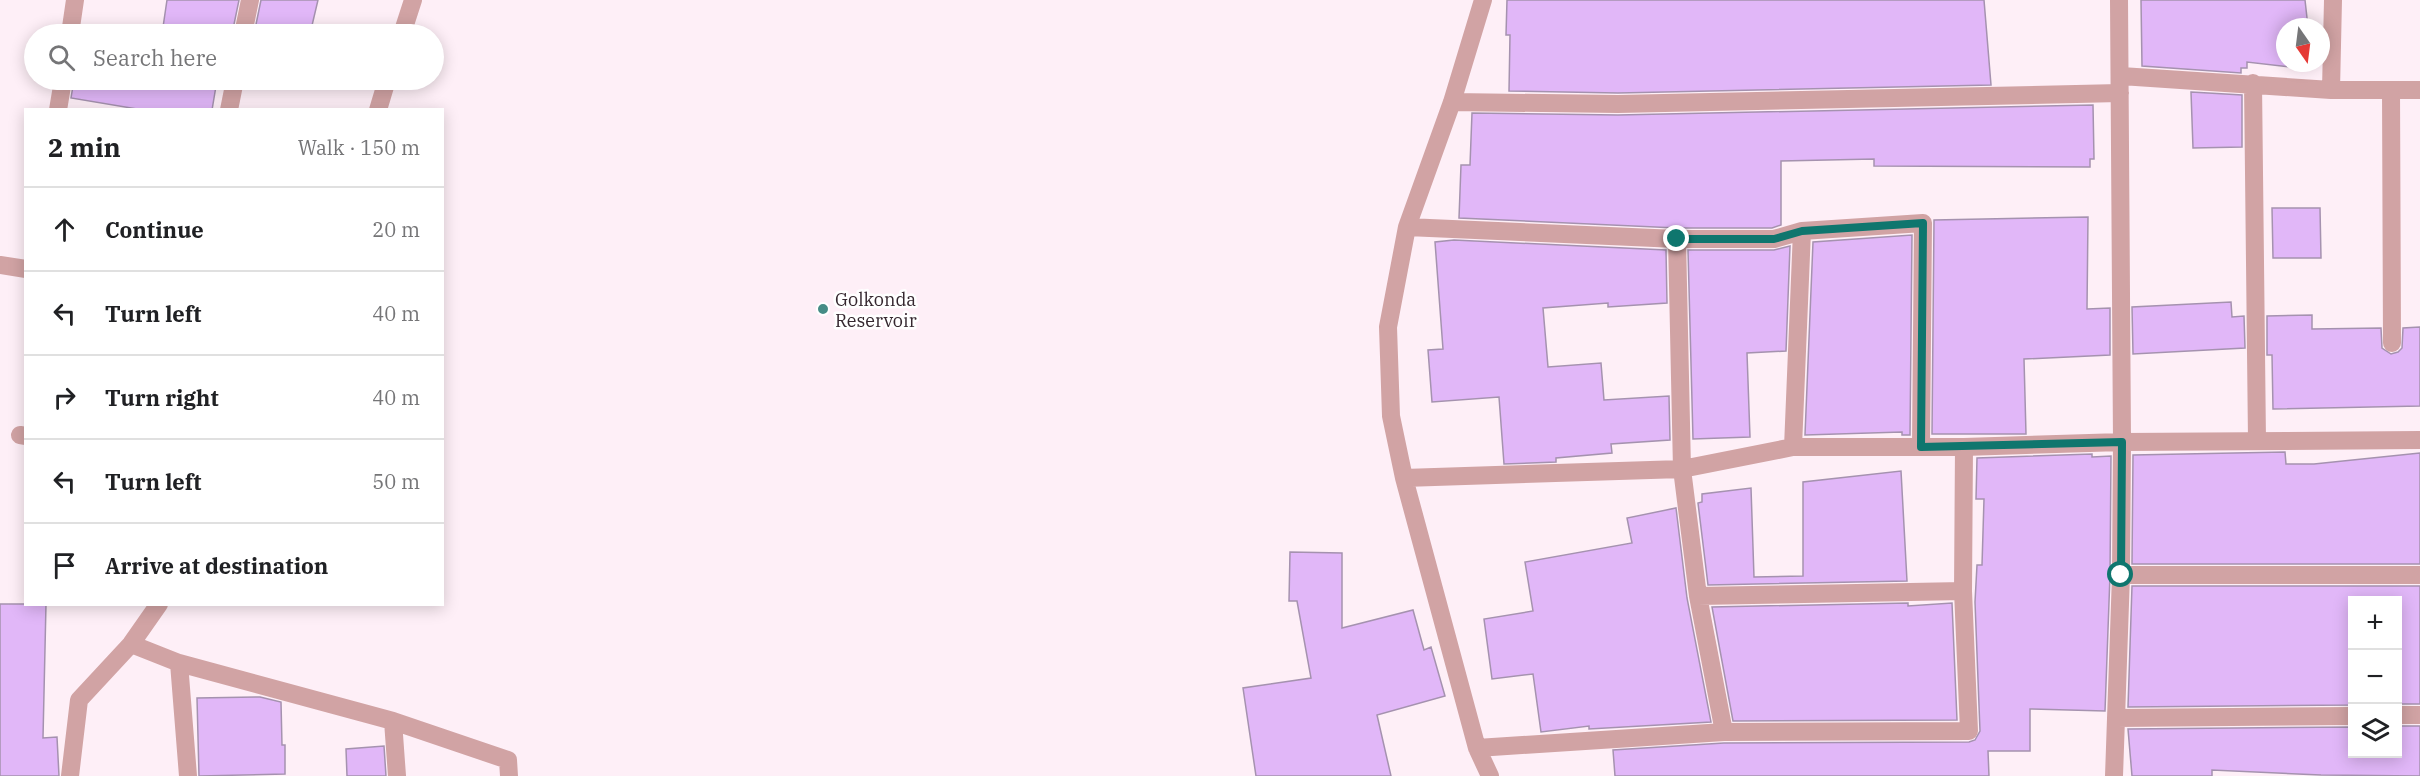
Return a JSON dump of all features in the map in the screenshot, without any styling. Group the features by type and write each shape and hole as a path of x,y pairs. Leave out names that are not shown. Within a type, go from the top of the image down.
{"street":[{"path":"71,24 75,0"},
{"path":"245,24 250,0"},
{"path":"405,24 413,0"},
{"path":"1483,0 1452,102 1407,227 1388,327 1391,416 1404,478 1477,748 1490,776"},
{"path":"2114,776 2121,575 2122,442 2119,0"},
{"path":"2331,90 2333,0"},
{"path":"1452,102 1618,104 2120,85 2253,83 2331,90 2420,90"},
{"path":"2253,83 2257,441"},
{"path":"58,108 61,90"},
{"path":"229,108 233,90"},
{"path":"379,108 384,90"},
{"path":"2391,90 2392,344"},
{"path":"1407,227 1677,239 1774,239 1802,231 1923,223 1921,447"},
{"path":"1793,447 1802,231"},
{"path":"1677,239 1682,469 1698,597 1724,732"},
{"path":"0,265 24,268"},
{"path":"1404,478 1682,469 1793,447 1964,447 2122,442 2420,440"},
{"path":"1477,748 1724,732 1969,731 1963,591 1964,447"},
{"path":"2121,575 2420,575"},
{"path":"1698,597 1963,591"},
{"path":"70,776 79,700 131,644 158,606"},
{"path":"131,644 179,663 393,721 508,760 509,776"},
{"path":"179,663 188,776"},
{"path":"2402,715 2420,715"},
{"path":"2116,718 2348,716"},
{"path":"393,721 397,776"}],"building":[{"path":"167,0 239,0 234,24 163,24"},
{"path":"261,0 318,0 312,24 256,24"},
{"path":"1507,0 1984,0 1991,85 1618,93 1509,91 1510,35 1506,35"},
{"path":"2141,0 2305,0 2307,18 2276,18 2276,65 2247,62 2247,68 2241,68 2241,73 2142,66"},
{"path":"72,90 215,90 212,108 131,108 71,98"},
{"path":"2191,92 2242,95 2242,147 2193,148"},
{"path":"2093,105 2094,159 2090,159 2090,167 1874,166 1874,159 1781,161 1781,225 1772,228 1677,228 1459,218 1461,165 1470,165 1472,113 1618,115"},
{"path":"2272,208 2320,208 2321,258 2273,258"},
{"path":"2088,217 2087,309 2110,308 2110,355 2024,359 2026,434 1932,434 1934,220"},
{"path":"1912,235 1910,435 1902,435 1902,432 1805,435 1813,242"},
{"path":"1454,240 1666,250 1667,303 1608,307 1608,303 1543,308 1548,367 1601,363 1604,400 1669,396 1670,440 1611,444 1612,453 1556,458 1556,462 1504,464 1499,397 1432,402 1428,350 1443,349 1435,242"},
{"path":"1790,246 1786,351 1747,353 1750,437 1693,439 1688,250 1774,250"},
{"path":"2231,302 2232,317 2244,316 2245,348 2133,354 2132,307"},
{"path":"2312,315 2312,329 2381,328 2382,348 2391,354 2402,348 2403,328 2420,327 2420,406 2273,409 2272,355 2267,355 2267,316"},
{"path":"2285,452 2286,464 2314,464 2420,453 2420,564 2132,564 2133,455"},
{"path":"2092,454 2092,457 2111,456 2105,711 2030,709 2030,751 1988,751 1989,776 1615,776 1613,750 1724,743 1969,742 1975,740 1980,731 1975,602 1977,565 1982,565 1984,499 1976,499 1977,458"},
{"path":"1901,471 1907,581 1708,585 1698,503 1702,502 1702,494 1751,488 1754,577 1803,576 1803,482"},
{"path":"1676,508 1687,598 1711,722 1589,729 1589,726 1541,732 1533,674 1492,679 1484,619 1533,611 1525,562 1632,543 1627,518"},
{"path":"1290,552 1342,553 1342,628 1413,610 1424,650 1431,647 1445,696 1377,715 1391,776 1256,776 1243,688 1311,678 1297,601 1289,601"},
{"path":"2132,586 2420,586 2420,704 2402,704 2402,596 2348,596 2348,705 2128,707"},
{"path":"1908,603 1908,606 1952,603 1957,720 1733,721 1712,607"},
{"path":"0,604 46,606 43,738 57,737 59,776 0,776"},
{"path":"260,697 281,702 285,774 199,776 197,698"},
{"path":"2402,726 2420,726 2420,776 2321,775 2212,770 2212,776 2132,776 2128,729 2348,727 2348,758 2402,758"},
{"path":"384,746 386,776 347,776 346,749"}],"place":[{"name":"Golkonda Reservoir","path":"823,309"}],"route":[{"path":"1677,239 1774,239 1802,231 1923,223 1921,447 2122,442 2121,575"}]}
